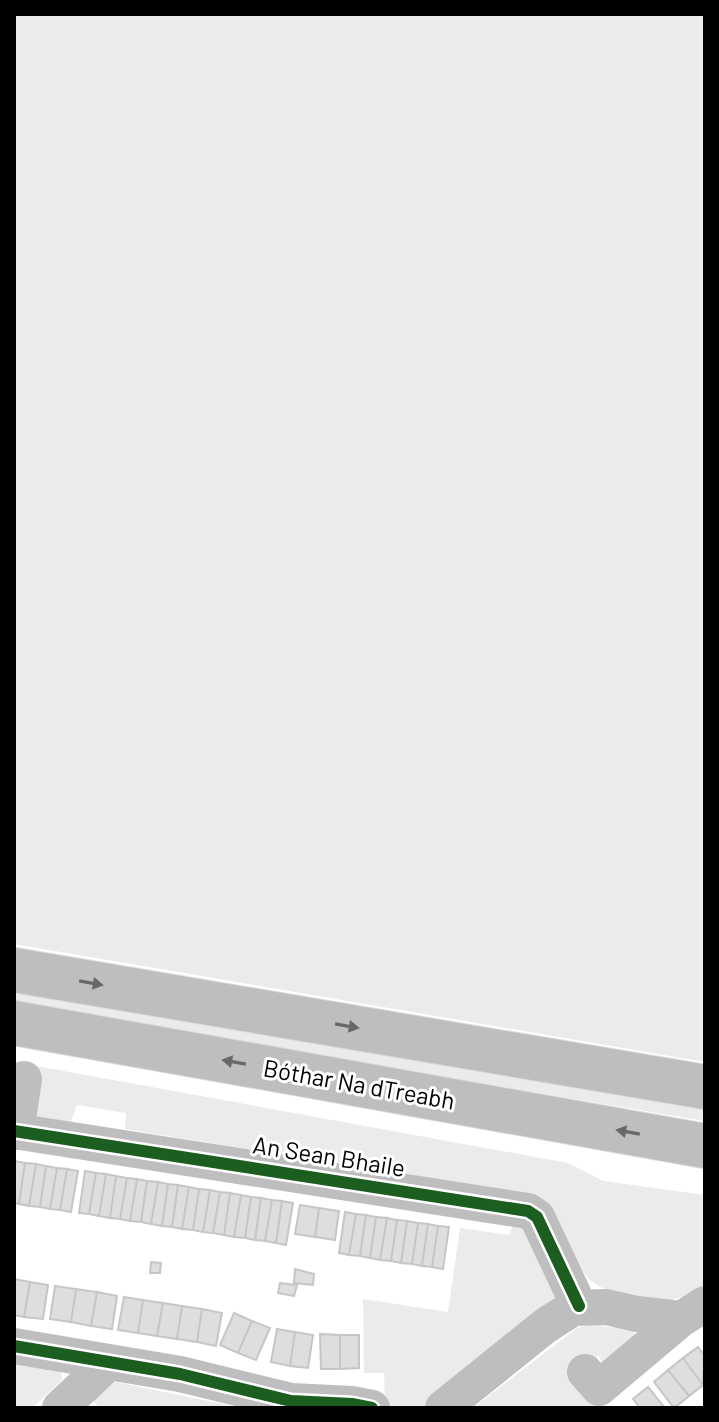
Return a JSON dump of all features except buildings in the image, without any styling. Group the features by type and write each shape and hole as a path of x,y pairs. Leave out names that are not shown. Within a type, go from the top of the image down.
{"highway":[{"path":"14,970 705,1087"},
{"name":"Bóthar Na dTreabh","path":"14,1023 705,1146"}],"street":[{"path":"15,1131 24,1079"},
{"name":"An Sean Bhaile","path":"15,1131 528,1211 537,1217 579,1306"},
{"path":"443,1408 557,1317 579,1306 606,1307 637,1314 693,1311"},
{"path":"592,1380 693,1311"},
{"path":"14,1346 180,1374 282,1399 372,1408"},
{"path":"60,1408 108,1363"}],"shaded area":[{"path":"14,14 705,14 705,1062 14,944"},
{"path":"14,987 705,1103 705,1121 14,1004"},
{"path":"14,1062 568,1163 603,1181 705,1195 705,1284 684,1296 661,1301 614,1293 587,1277 566,1237 410,1176 125,1129 126,1113 77,1105 70,1124 45,1124 14,1096"},
{"path":"513,1220 522,1220 561,1295 423,1408 390,1408 385,1400 384,1373 364,1373 363,1299 448,1312 460,1228 510,1235"},
{"path":"615,1322 634,1331 635,1335 604,1364 598,1356 574,1376 600,1408 473,1408 577,1328 591,1324 613,1328"},
{"path":"14,1359 61,1372 62,1380 32,1408 14,1408"},
{"path":"116,1382 242,1408 100,1408 92,1400"}],"cycle path":[{"path":"14,1131 528,1211 537,1217 579,1306"},
{"path":"14,1346 180,1374 291,1401 372,1408"}]}
